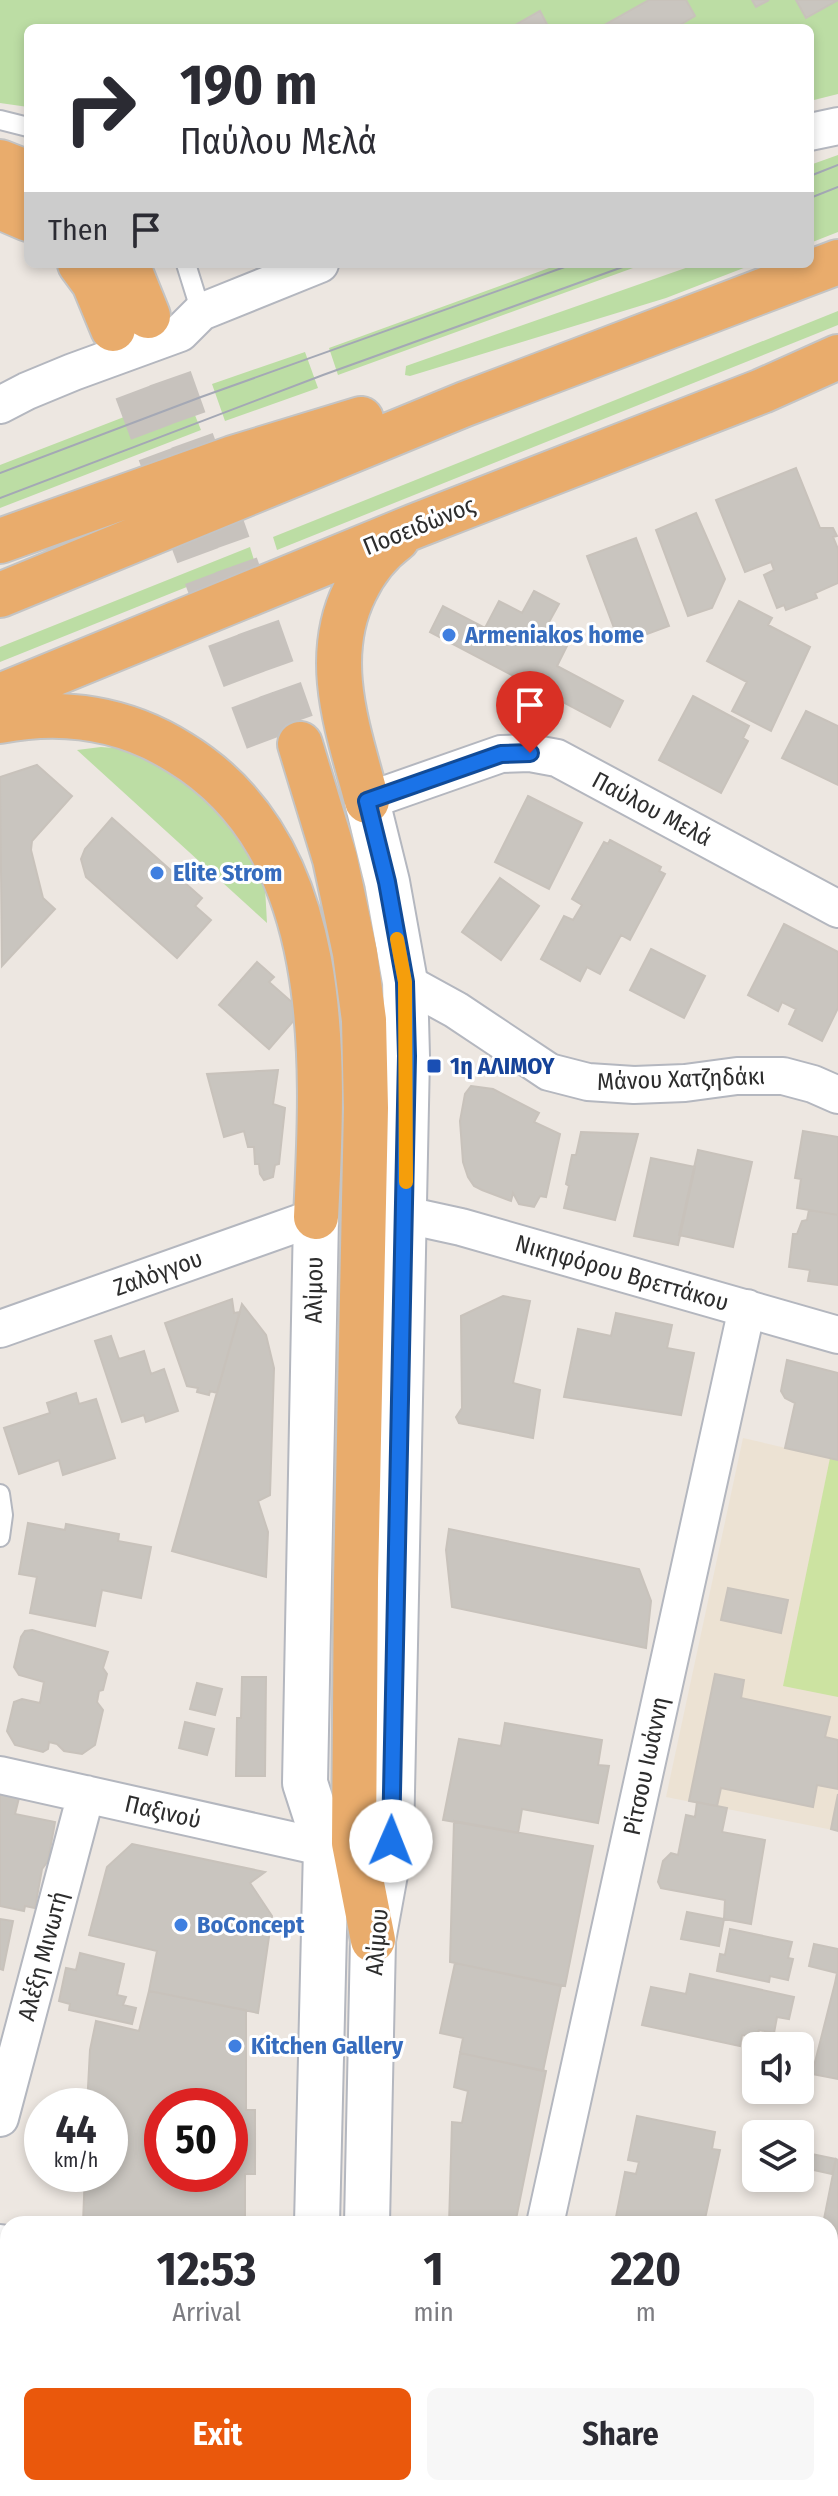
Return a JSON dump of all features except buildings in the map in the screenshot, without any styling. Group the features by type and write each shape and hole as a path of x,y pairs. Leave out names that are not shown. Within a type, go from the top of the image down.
{"highway":[{"path":"0,162 24,171"},
{"path":"0,207 24,217"},
{"path":"0,595 465,404 838,262"},
{"path":"83,268 130,322 127,268"},
{"name":"Ποσειδώνος","path":"0,696 415,526 762,391 838,357"},
{"path":"0,541 233,458 392,410 465,404"},
{"path":"367,801 341,697 339,639 348,606 367,569 388,546 415,526"},
{"path":"0,721 33,715 81,717 121,726 159,740 212,776 243,807 271,846 297,911 315,1004 321,1122 316,1217"},
{"path":"326,1848 344,1245 345,1062 328,942 293,809 286,750 335,859 355,953 364,1020 366,1108 356,1566 354,1843 373,1940"}],"main road":[{"name":"Αλίμου","path":"367,801 387,882 405,982 408,1131 391,1841 373,1940 367,2216"},
{"name":"Αλίμου","path":"316,1217 305,1783 326,1848 317,2216"}],"street":[{"path":"814,131 838,126"},
{"path":"0,405 73,372 180,333 201,312 310,268"},
{"name":"Παύλου Μελά","path":"367,801 501,754 530,753 557,758 838,909"},
{"name":"Μάνου Χατζηδάκι","path":"405,982 456,1010 549,1072 588,1082 634,1085 685,1083 737,1076 783,1076 838,1095"},
{"name":"Νικηφόρου Βρεττάκου","path":"406,1215 461,1227 838,1335"},
{"name":"Ζαλόγγου","path":"0,1329 316,1217"},
{"name":"Ρίτσου Ιωάννη","path":"547,2216 747,1308"},
{"name":"Παξινού","path":"0,1775 326,1848"},
{"name":"Αλέξη Μινωτή","path":"0,2118 86,1794"}],"lane":[{"path":"0,120 24,126"},
{"path":"187,268 201,312"},
{"path":"0,1494 3,1515 0,1537"}],"shaded area":[{"path":"743,1438 838,1460 838,1831 666,1797"}],"green space":[{"path":"0,0 838,0 838,94 814,100 814,24 24,24 24,106 0,103"},
{"path":"838,155 838,232 814,241 814,164"},
{"path":"549,268 633,268 338,375 329,348"},
{"path":"686,268 744,268 666,298 410,376 405,375 406,366"},
{"path":"838,311 838,325 277,550 273,537"},
{"path":"305,352 318,388 225,421 212,384"},
{"path":"186,393 201,430 0,508 0,465"},
{"path":"250,547 254,560 0,662 0,647"},
{"path":"101,747 128,749 151,757 234,820 265,887 267,923 77,750"},
{"path":"830,1458 838,1460 838,1697 783,1686"}],"tunnel":[{"path":"148,316 292,723"},
{"path":"113,329 273,756"}],"tram line":[{"path":"814,174 838,165"},
{"path":"814,196 838,187"},
{"path":"0,473 201,397 562,268"},
{"path":"0,498 323,375 620,268"}],"slow traffic":[{"path":"397,939 405,982 406,1182"}],"place":[{"name":"Armeniakos home","path":"449,635"},
{"name":"Elite Strom","path":"157,873"},
{"name":"1η ΑΛΙΜΟΥ","path":"434,1066"},
{"name":"BoConcept","path":"181,1925"},
{"name":"Kitchen Gallery","path":"235,2046"}],"route":[{"path":"391,1841 408,1131 407,1056 405,982 387,882 367,801 501,754 530,753"}]}
